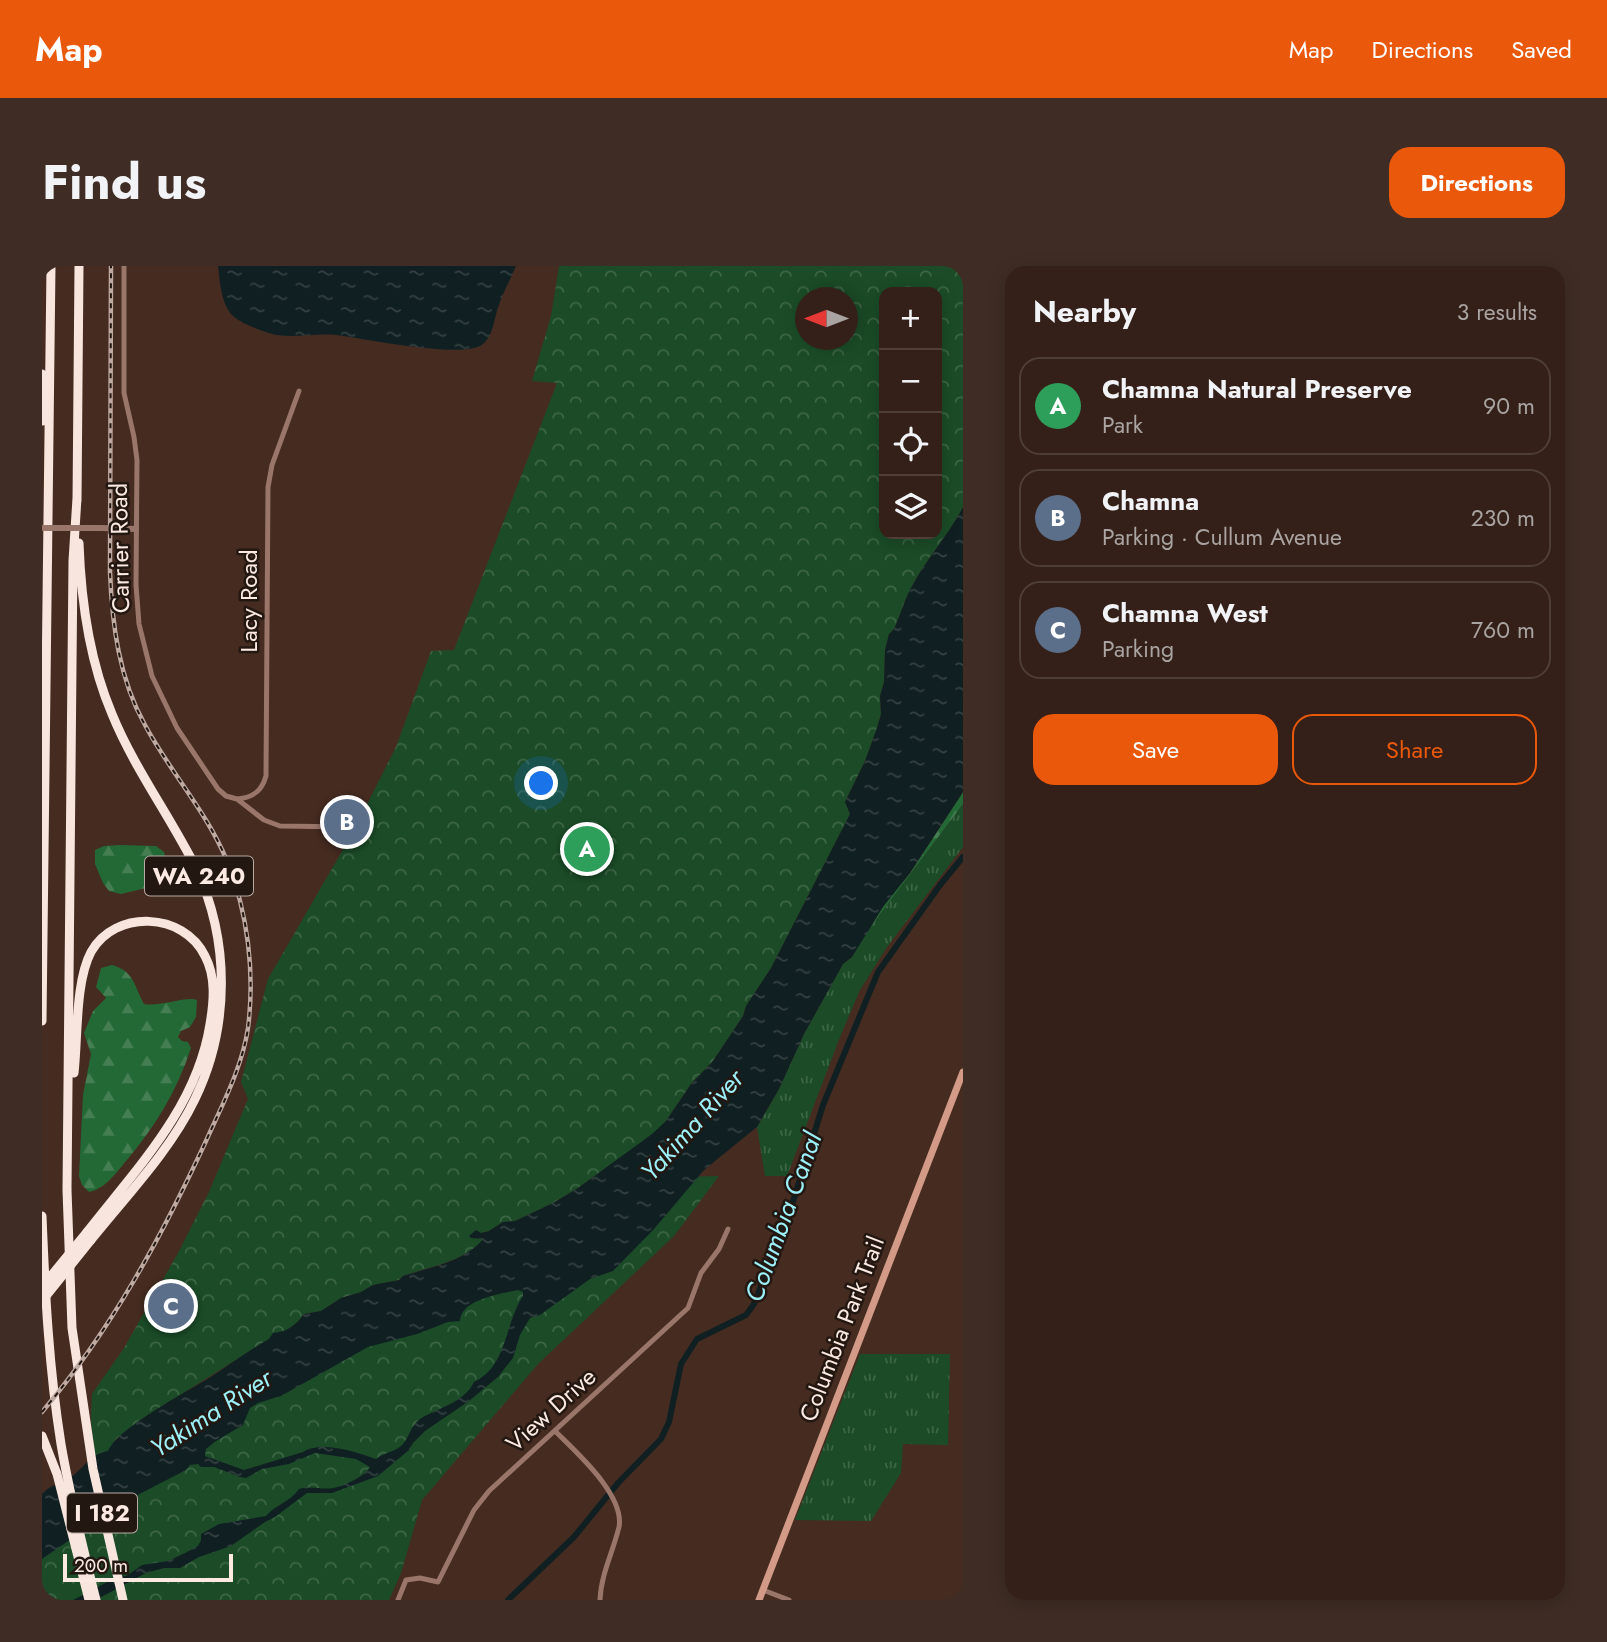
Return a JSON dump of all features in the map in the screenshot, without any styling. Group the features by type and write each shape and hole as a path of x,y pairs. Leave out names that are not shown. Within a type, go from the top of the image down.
{"highway":[{"path":"42,1021 51,266"},
{"name":"I 182","path":"79,266 77,498 73,561 67,1190 72,1328 85,1424 123,1600"},
{"path":"42,374 44,481 48,517"},
{"name":"WA 240","path":"42,1301 89,1236 165,1146 196,1097 216,1037 220,1003 221,966 216,926 204,888 184,846 122,737 98,675 85,615 77,498"},
{"path":"42,855 43,839"},
{"path":"42,1287 89,1236 169,1127 188,1095 199,1069 210,1024 212,979 200,946 180,929 157,922 127,924 109,933 92,950 83,975 68,1116"},
{"name":"I 182","path":"42,1216 46,1314 61,1441 72,1501 96,1600"},
{"path":"43,1439 57,1474 89,1600"}],"main road":[{"name":"Columbia Park Trail","path":"759,1600 963,1072"}],"street":[{"name":"Carrier Road","path":"124,266 124,393 136,445 137,606 143,647 152,676 171,718 223,794 237,799 260,817 276,825 352,827"},
{"name":"Lacy Road","path":"237,799 249,798 256,793 265,776 268,487 272,465 299,391"},
{"path":"42,528 136,529"},
{"name":"View Drive","path":"397,1600 407,1580 420,1578 438,1582 481,1500 688,1308 701,1273 719,1249 728,1229"},
{"path":"555,1432 608,1491 620,1514 604,1570 600,1600"},
{"path":"763,1590 789,1600"}],"green space":[{"path":"559,266 963,266 963,507 951,528 917,577 894,629 889,634 880,696 881,714 865,761 845,802 850,814 771,968 746,1006 743,1016 713,1061 691,1084 666,1121 653,1134 553,1203 515,1221 503,1222 489,1231 476,1231 477,1238 484,1239 467,1253 403,1276 399,1280 373,1285 341,1298 321,1311 304,1314 291,1327 273,1334 156,1410 116,1439 108,1451 95,1456 91,1421 92,1394 124,1348 209,1192 248,1099 241,1082 268,979 352,834 396,747 431,651 454,650 557,383 532,381 551,316"},
{"path":"963,792 963,804 862,938 883,906 910,873"},
{"path":"963,804 963,847 887,947 860,990 787,1176 765,1176 757,1127 779,1089 804,1034 843,964 852,957 862,938"},
{"path":"119,845 156,846 164,852 168,870 167,883 121,894 109,891 95,864 95,850"},
{"path":"112,965 129,975 144,1004 197,1000 196,1017 190,1027 181,1031 178,1037 188,1042 191,1048 164,1108 114,1175 100,1188 89,1192 82,1185 79,1176 83,1095 91,1054 84,1033 93,1011 106,998 96,987 101,968"},
{"path":"719,1176 674,1236 538,1364 422,1500 401,1573 389,1600 42,1600 42,1547 240,1412 678,1177"},
{"path":"860,1354 950,1354 948,1445 903,1444 901,1473 871,1521 795,1520"}],"water":[{"path":"218,266 516,266 487,340 472,348 456,350 412,347 336,335 284,336 261,330 237,319 229,311 222,292"},
{"name":"Yakima River","path":"963,507 963,792 910,873 883,907 852,957 843,964 757,1127 704,1170 654,1229 613,1271 590,1279 540,1315 530,1318 520,1335 513,1358 498,1377 425,1431 409,1450 378,1476 332,1493 307,1493 231,1546 199,1557 180,1568 164,1568 146,1573 96,1600 73,1600 109,1581 128,1575 142,1565 168,1561 185,1553 198,1546 201,1534 219,1524 266,1516 299,1489 338,1487 359,1478 370,1467 356,1459 315,1453 289,1464 262,1469 246,1478 214,1467 190,1465 186,1470 128,1500 42,1559 42,1494 45,1491 71,1477 97,1455 108,1451 138,1421 269,1339 273,1333 291,1327 304,1314 321,1311 341,1298 373,1285 399,1280 403,1276 457,1258 483,1239 469,1236 476,1230 481,1233 489,1231 503,1222 515,1221 553,1203 578,1188 666,1121 691,1084 713,1061 743,1016 746,1006 771,968 850,814 845,802 865,761 881,714 880,696 889,634 894,629 917,577","holes":["518,1290 523,1292 493,1366 474,1382 464,1395 420,1419 404,1443 395,1450 376,1459 349,1451 319,1447 244,1470 205,1456 206,1449 243,1425 250,1408 258,1403 281,1396 368,1347 417,1334 448,1322 460,1321 467,1307 483,1299"]}],"waterway":[{"name":"Columbia Canal","path":"508,1600 574,1537 618,1483 661,1439 669,1422 681,1364 697,1339 746,1315 754,1304 791,1208 823,1105 878,972 963,857"}],"railway":[{"path":"42,1412 112,1316 171,1213 236,1072 245,1043 250,1007 250,965 245,922 227,861 199,809 145,725 129,689 118,651 110,572 111,266"}],"place":[{"name":"Chamna","path":"347,822"},
{"name":"Chamna Natural Preserve","path":"587,849"},
{"name":"Chamna West","path":"171,1306"}]}
